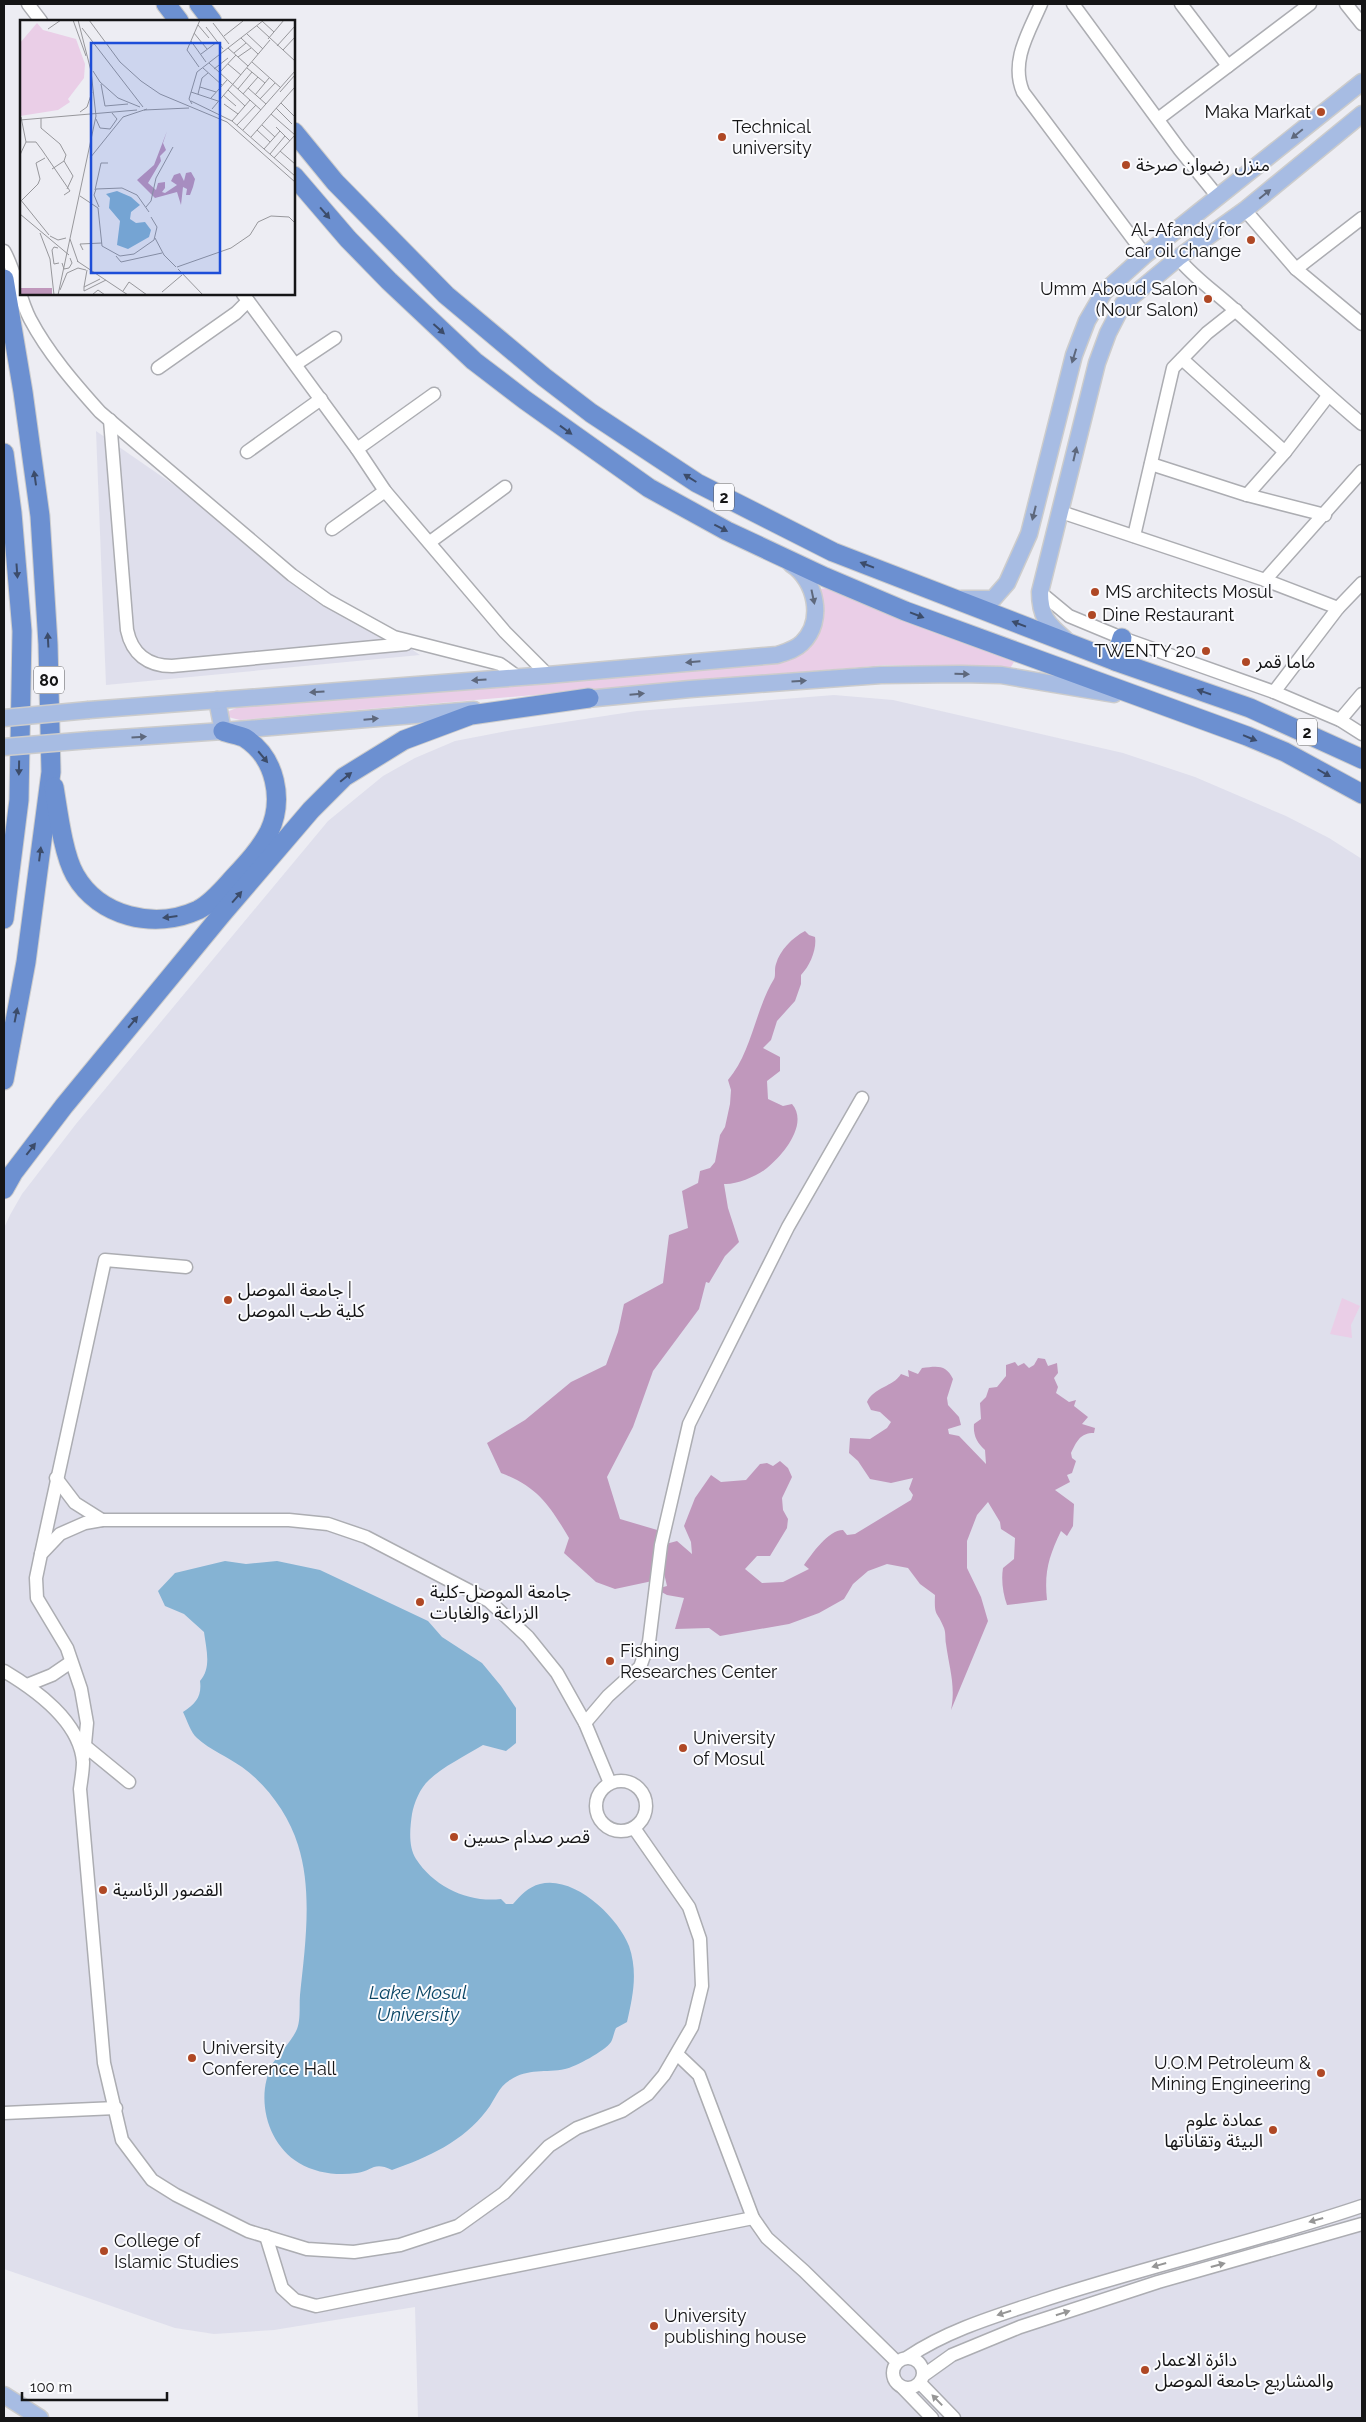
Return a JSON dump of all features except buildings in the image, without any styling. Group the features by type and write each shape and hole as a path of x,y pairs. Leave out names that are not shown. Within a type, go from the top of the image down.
{"highway":[{"path":"166,4 178,20"},
{"path":"199,4 211,20"},
{"name":"2","path":"295,133 335,182 446,295 544,377 634,442 697,483 833,552 1115,661 1250,708 1296,727 1362,760"},
{"name":"2","path":"295,177 389,281 460,348 524,400 618,468 679,506 770,551 905,611 1239,733 1285,752 1362,794"},
{"name":"80","path":"4,279 10,356 42,534 48,644 51,772 26,962 4,1080"},
{"path":"618,468 634,442"},
{"name":"80","path":"4,453 12,513 22,631 19,800 4,919"},
{"path":"4,543 12,513"},
{"path":"1115,661 1122,638"},
{"path":"4,1189 13,1172 153,997 311,810 344,777 404,740 471,715 589,698"},
{"path":"1285,752 1296,727"},
{"path":"51,772 63,839 74,874 94,900 126,916 153,919 177,917 199,909 211,900 254,855 269,832 278,805 276,783 266,760 244,738 223,732"}],"main road":[{"path":"956,600 993,599 1007,583 1029,534 1074,355 1087,321 1104,292 1145,255 1362,82"},
{"path":"1070,644 1049,626 1040,608 1040,592 1092,381 1108,333 1123,304 1178,258 1244,210 1362,114"},
{"path":"1087,321 1108,333"},
{"path":"4,718 548,675 777,654 790,651 801,644 810,633 814,622 814,597 805,576 797,568 770,551"},
{"path":"4,747 223,732 589,698 881,675 961,674 1001,676 1044,681 1154,703"},
{"path":"217,700 223,732"},
{"path":"4,2395 40,2418"}],"street":[{"path":"28,4 40,20"},
{"path":"1041,4 1018,59 1018,76 1023,92 1145,255"},
{"path":"1073,4 1218,197"},
{"path":"1180,4 1228,66"},
{"path":"1158,119 1310,4"},
{"path":"1346,4 1362,24"},
{"path":"1244,210 1296,269 1360,318"},
{"path":"1296,269 1362,218"},
{"path":"4,252 20,293"},
{"path":"1178,258 1189,272 1236,310 1328,396 1362,424"},
{"path":"21,295 30,318 41,337 82,392 110,420 309,588 376,629 412,644 500,664 518,677"},
{"path":"158,368 236,313 246,297 385,490 505,632 548,675"},
{"path":"1134,536 1173,368 1207,334 1236,310"},
{"path":"296,364 335,338"},
{"path":"1182,359 1285,452"},
{"path":"357,449 434,394"},
{"path":"1247,495 1285,452 1328,396"},
{"path":"247,452 320,400"},
{"path":"110,420 127,630 133,647 145,660 163,666 172,666 412,644"},
{"path":"1151,464 1247,495 1325,516"},
{"path":"1266,580 1325,516 1362,471"},
{"path":"430,542 505,487"},
{"path":"332,530 385,490"},
{"path":"1061,512 1266,580 1338,608"},
{"path":"1274,692 1338,608 1362,583"},
{"path":"1040,592 1069,616 1122,638 1274,692 1340,720 1362,734"},
{"path":"1340,720 1362,694"},
{"path":"584,1723 608,1696 640,1667 649,1642 661,1551 689,1424 788,1227 862,1098"},
{"path":"186,1266 105,1260 56,1478 36,1578 37,1598 67,1648 81,1689 87,1723 80,1789 104,2063 122,2140 152,2180 176,2195 240,2227 307,2249 354,2252 400,2245 458,2226 504,2193 549,2146 577,2128 622,2111 648,2094 664,2075 692,2027 702,1986 700,1939 689,1907 634,1828"},
{"path":"56,1478 75,1503 102,1520"},
{"path":"41,1554 60,1534 84,1523 102,1520 289,1520 328,1524 366,1536 489,1601 528,1638 556,1673 584,1723 610,1783"},
{"path":"27,1685 52,1675 71,1662"},
{"path":"4,1671 27,1685 59,1711 77,1741 83,1762"},
{"path":"85,1746 129,1782"},
{"path":"627,1782 641,1791 647,1807 641,1823 634,1828 618,1832 603,1824 598,1817 596,1801 599,1794 610,1783 627,1782"},
{"path":"677,2054 699,2075 753,2218 767,2238 903,2360 919,2361 922,2379 954,2418"},
{"path":"4,2113 116,2108"},
{"path":"932,2418 893,2375 903,2360 941,2338 1094,2283 1362,2206"},
{"path":"266,2236 282,2288 295,2300 316,2306 753,2218"},
{"path":"902,2386 912,2388 937,2363 1020,2326 1158,2282 1362,2224"}],"shaded area":[{"path":"96,431 420,655 106,685"},
{"path":"828,588 1014,662 1009,670 964,665 885,665 240,720 228,717 229,711 239,707 777,662 791,659 799,654 819,589"},
{"name":"University of Mosul","path":"834,695 893,700 1123,753 1195,777 1286,816 1329,838 1362,859 1362,2418 418,2418 415,2307 274,2330 214,2334 175,2328 4,2269 4,1228 10,1215 22,1194 76,1124 328,821 383,776 415,758 455,741 507,731 637,711"},
{"path":"805,931 815,937 812,957 801,975 801,984 795,1001 777,1021 771,1040 763,1048 780,1057 780,1071 767,1081 768,1099 783,1106 792,1104 798,1121 796,1130 780,1155 763,1171 741,1181 724,1184 728,1208 739,1242 725,1256 709,1283 706,1282 699,1309 653,1371 633,1427 607,1477 620,1519 664,1532 662,1545 677,1541 692,1554 691,1542 684,1526 695,1498 711,1475 721,1482 746,1480 760,1464 767,1463 773,1466 780,1461 788,1468 792,1477 782,1498 783,1510 788,1519 787,1528 770,1556 757,1556 745,1569 762,1583 783,1582 809,1569 804,1565 821,1543 832,1534 843,1530 847,1535 855,1534 911,1500 913,1495 909,1489 913,1478 891,1483 870,1479 858,1461 849,1453 850,1438 870,1439 887,1428 891,1422 880,1412 871,1410 867,1402 874,1393 893,1382 901,1374 909,1377 908,1370 918,1374 922,1368 944,1368 953,1379 947,1398 948,1405 959,1417 961,1425 948,1429 949,1434 959,1436 986,1464 985,1450 976,1439 974,1424 981,1419 980,1403 986,1397 989,1388 997,1387 1006,1376 1006,1365 1015,1362 1018,1366 1024,1363 1029,1368 1034,1365 1038,1358 1045,1359 1048,1366 1057,1363 1058,1373 1054,1378 1058,1387 1056,1393 1069,1402 1076,1400 1074,1406 1088,1417 1082,1424 1095,1428 1094,1433 1085,1434 1080,1438 1071,1453 1072,1458 1076,1461 1072,1473 1067,1475 1070,1482 1055,1490 1074,1504 1073,1526 1067,1536 1061,1531 1053,1548 1047,1572 1047,1600 1007,1605 1004,1596 1002,1573 1003,1568 1014,1559 1015,1538 1001,1529 1000,1522 988,1502 977,1515 967,1541 967,1568 981,1597 988,1621 951,1710 952,1677 945,1630 936,1611 935,1595 920,1584 908,1568 887,1564 868,1571 853,1584 844,1599 819,1613 789,1624 720,1636 709,1628 675,1629 684,1598 667,1595 656,1589 667,1586 660,1556 657,1580 615,1589 596,1582 564,1553 569,1538 549,1507 534,1491 514,1478 501,1473 487,1443 525,1420 571,1382 606,1365 618,1332 624,1304 663,1283 669,1235 688,1228 682,1191 698,1183 700,1171 710,1168 715,1162 720,1135 725,1127 730,1104 731,1090 728,1080 743,1057 762,1004 775,977 775,966 780,954 791,941"},
{"path":"1342,1298 1360,1306 1351,1325 1352,1338 1330,1334"}],"water":[{"name":"Lake Mosul University","path":"225,1561 246,1564 277,1561 320,1570 428,1621 442,1637 482,1663 516,1708 516,1743 506,1751 483,1745 441,1770 426,1783 420,1791 411,1819 410,1831 413,1854 432,1878 442,1885 453,1891 477,1898 501,1899 506,1904 513,1904 528,1889 540,1884 553,1883 567,1886 580,1892 605,1911 615,1923 629,1946 632,1956 634,1984 627,2022 616,2028 612,2041 608,2046 570,2068 530,2072 510,2080 502,2086 478,2121 456,2140 432,2154 392,2170 377,2166 362,2172 342,2174 327,2173 306,2166 299,2163 278,2144 267,2118 265,2090 268,2076 273,2063 295,2033 299,2021 307,1900 303,1863 289,1823 268,1792 251,1774 202,1742 191,1730 183,1712 197,1699 200,1691 200,1681 206,1670 207,1658 204,1632 184,1614 165,1606 158,1591 175,1573"}],"place":[{"name":"Maka Markat","path":"1321,112"},
{"name":"Technical university","path":"722,137"},
{"name":"منزل رضوان صرخة","path":"1126,165"},
{"name":"Al-Afandy for car oil change","path":"1251,240"},
{"name":"Umm Aboud Salon (Nour Salon)","path":"1208,299"},
{"name":"MS architects Mosul","path":"1095,592"},
{"name":"Dine Restaurant","path":"1092,615"},
{"name":"TWENTY 20","path":"1206,651"},
{"name":"ماما قمر","path":"1246,662"},
{"name":"جامعة الموصل | كلية طب الموصل","path":"228,1300"},
{"name":"جامعة الموصل-كلية الزراعة والغابات","path":"420,1602"},
{"name":"Fishing Researches Center","path":"610,1661"},
{"name":"University of Mosul","path":"683,1748"},
{"name":"قصر صدام حسين","path":"454,1837"},
{"name":"القصور الرئاسية","path":"103,1890"},
{"name":"University Conference Hall","path":"192,2058"},
{"name":"U.O.M Petroleum & Mining Engineering","path":"1321,2073"},
{"name":"عمادة علوم البيئة وتقاناتها","path":"1273,2130"},
{"name":"College of Islamic Studies","path":"104,2251"},
{"name":"University publishing house","path":"654,2326"},
{"name":"دائرة الاعمار والمشاريع جامعة الموصل","path":"1145,2370"}]}
